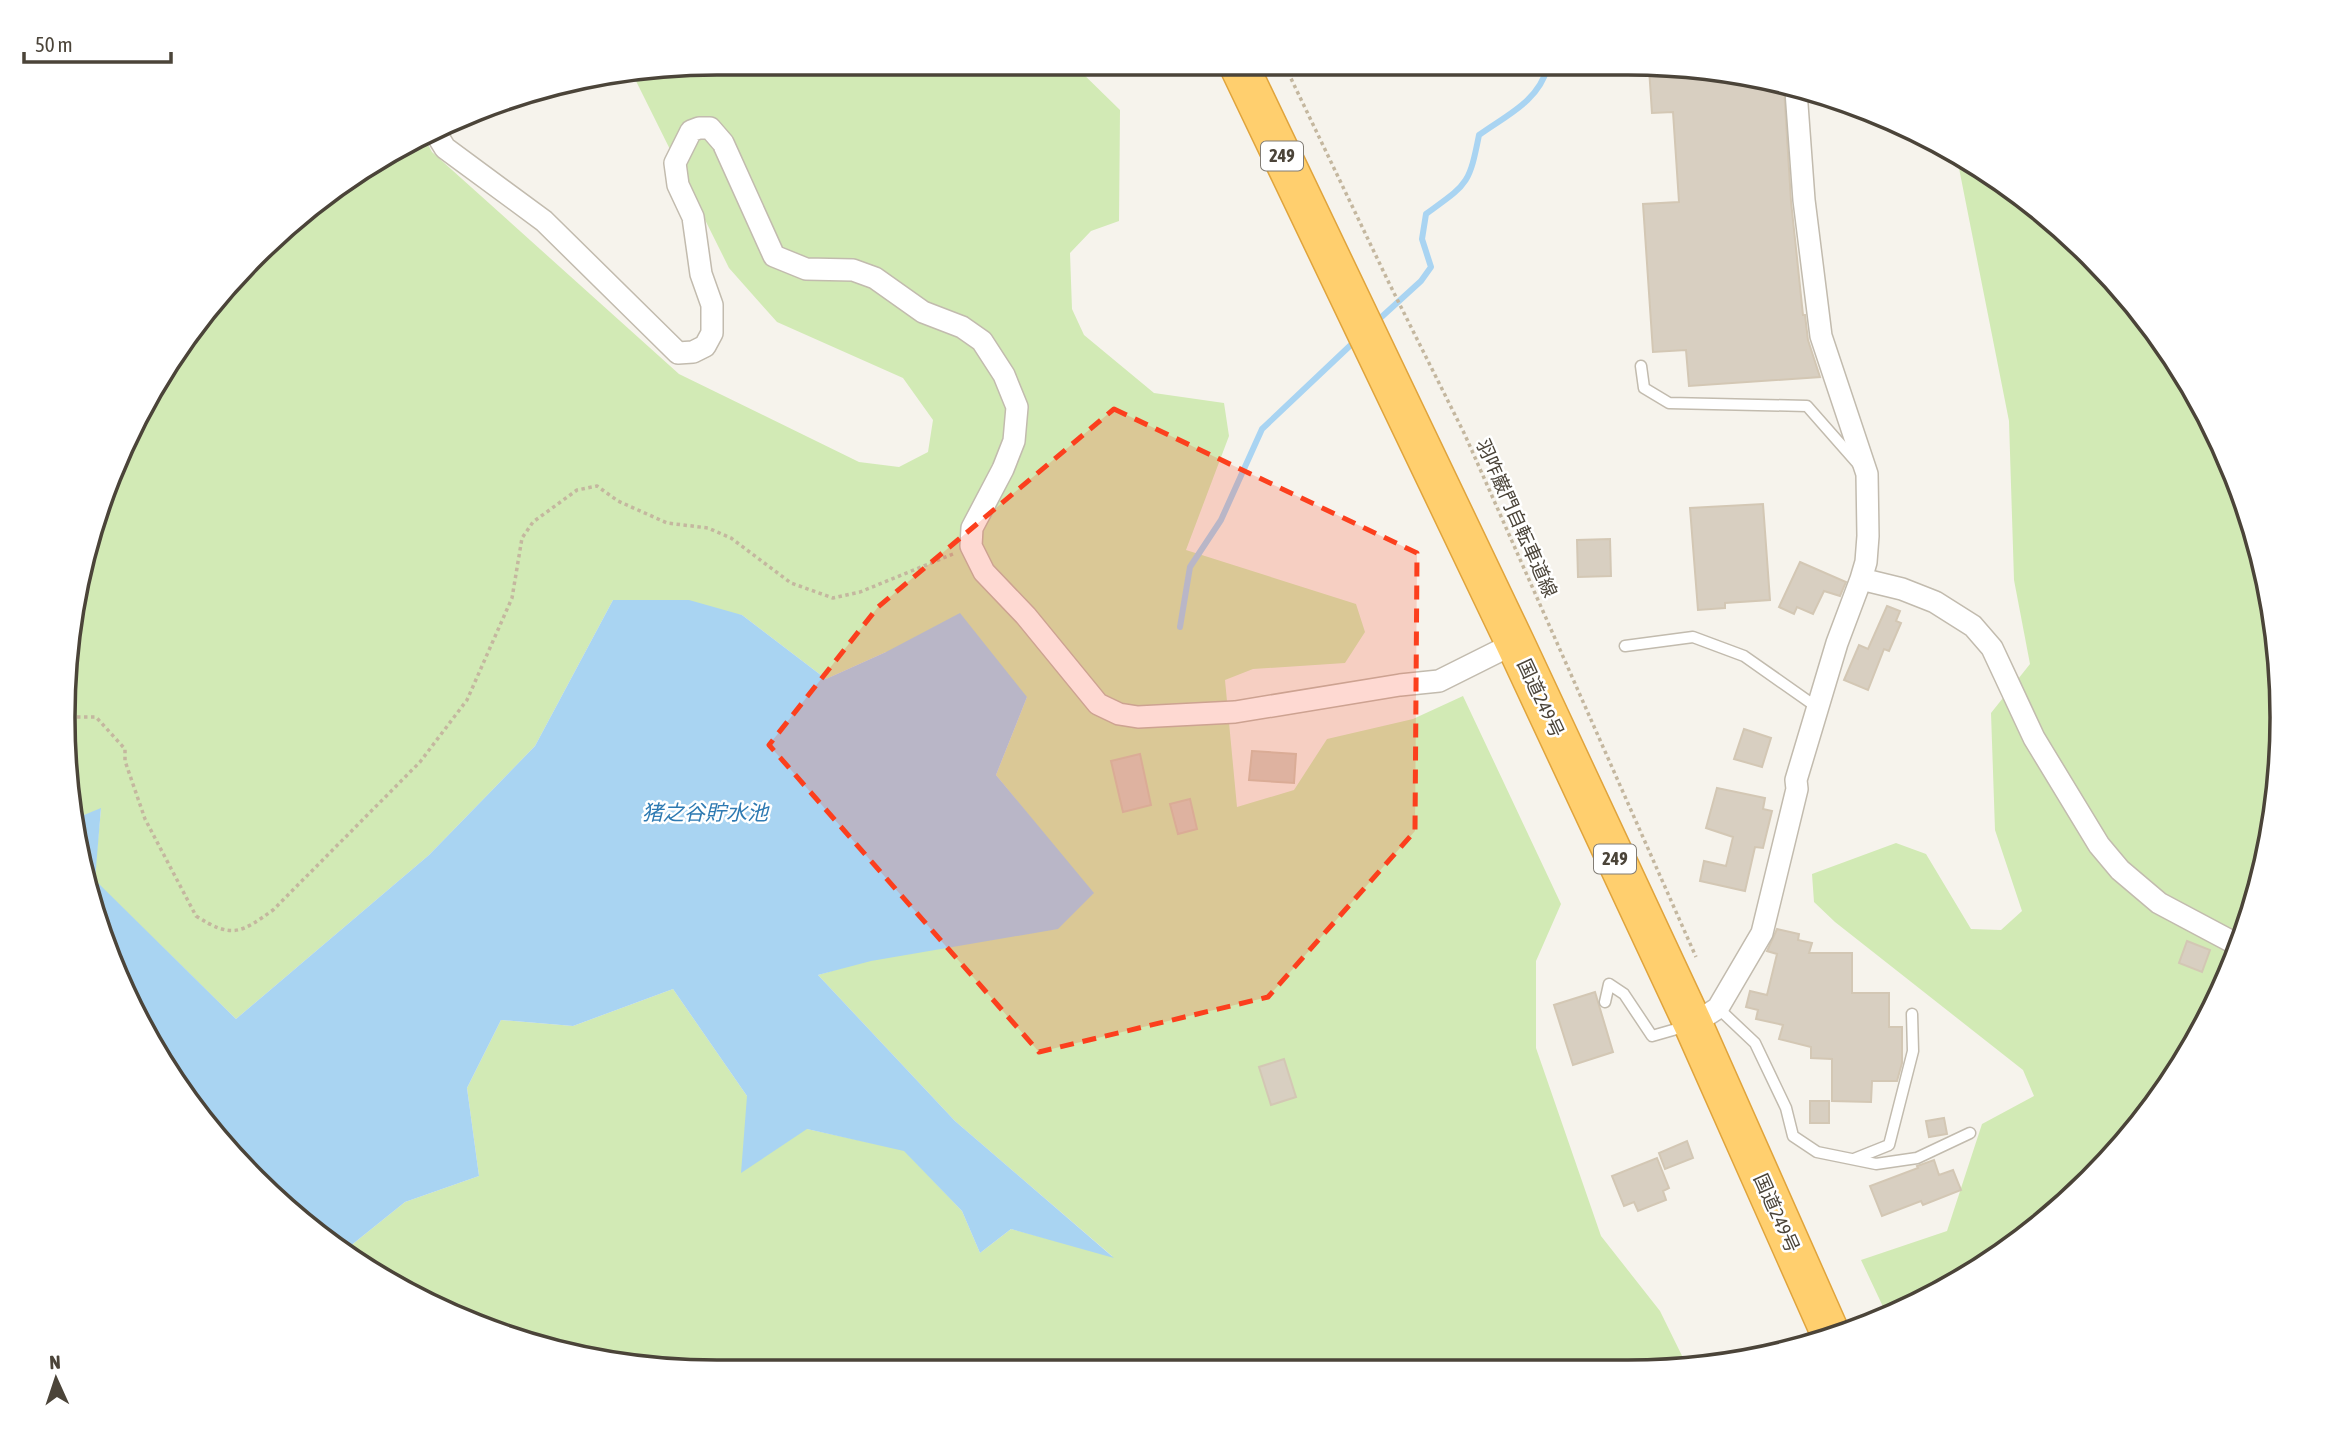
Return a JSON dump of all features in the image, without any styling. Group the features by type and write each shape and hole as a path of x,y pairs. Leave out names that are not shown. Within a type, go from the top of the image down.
{"highway":[{"name":"国道249号","path":"1243,75 1515,642 1705,1016 1829,1327"}],"street":[{"path":"1705,1016 1762,933 1797,789 1796,780 1837,643 1866,562 1867,474 1821,336 1804,200 1796,98"},
{"path":"439,138 445,148 544,221 678,353 693,352 705,346 712,333 712,305 701,274 693,217 678,185 675,163 691,131 699,128 710,128 723,143 774,256 806,269 853,270 875,278 923,312 962,327 982,341 1004,375 1017,407 1014,441 1003,469 972,528 971,546 985,572 1026,616 1098,704 1119,714 1138,717 1235,712 1439,681 1515,642"},
{"path":"1861,579 1902,589 1935,603 1973,626 1992,648 2034,738 2099,845 2120,870 2159,903 2230,941"}],"lane":[{"path":"1641,366 1644,388 1669,403 1807,406 1867,474"},
{"path":"1625,646 1693,637 1744,656 1818,708"},
{"path":"1605,1002 1609,984 1624,995 1652,1036 1705,1016 1755,1043 1786,1108 1793,1136 1816,1153 1876,1164 1917,1158 1969,1133"},
{"path":"1852,1160 1889,1145 1913,1051 1912,1014"}],"path":[{"name":"羽咋巌門自転車道線","path":"1290,75 1465,435 1698,962"},
{"path":"75,717 96,717 125,749 125,761 145,818 196,916 211,926 231,932 248,928 273,910 420,762 467,700 512,598 522,538 533,522 577,490 597,486 618,501 667,523 708,528 731,538 792,583 833,598 860,592 971,546"}],"highlighted area":[{"path":"1114,409 1417,553 1415,831 1268,997 1039,1052 769,745 878,607"}],"green space":[{"path":"718,75 1084,75 1120,110 1119,221 1091,231 1070,253 1072,309 1084,335 1154,393 1224,403 1229,436 1186,550 1356,604 1365,632 1345,663 1253,669 1225,680 1237,807 1294,790 1327,739 1413,719 1463,696 1561,904 1536,961 1536,1048 1601,1236 1660,1311 1682,1357 1628,1360 675,1358 592,1347 511,1326 433,1294 351,1245 405,1202 479,1176 467,1088 501,1020 573,1026 673,989 747,1096 807,1129 904,1150 962,1211 980,1253 1011,1229 1112,1256 955,1121 818,975 1093,894 996,775 1027,697 886,652 826,679 742,615 613,600 535,746 429,855 236,1019 97,883 95,873 101,809 83,815 75,718 81,634 97,551 124,472 161,396 208,327 263,263 327,208 361,183 428,144 432,152 679,374 859,462 899,467 928,452 933,420 903,378 777,322 729,268 636,81"},
{"path":"1959,167 2018,208 2082,263 2137,327 2162,361 2204,433 2236,511 2248,551 2264,634 2270,718 2264,801 2248,884 2221,963 2184,1039 2137,1108 2082,1172 2018,1227 1949,1274 1883,1307 1861,1260 1947,1231 1982,1124 2034,1096 2023,1070 1835,922 1814,902 1812,874 1896,843 1926,854 1971,929 2001,930 2022,911 1995,830 1991,713 2030,664 2014,580 2009,421"}],"water":[{"name":"猪之谷貯水池","path":"613,600 689,600 742,615 826,679 886,652 960,613 1027,697 996,775 1094,893 1058,929 871,961 818,975 955,1121 1114,1258 1011,1229 980,1253 962,1211 904,1151 807,1129 741,1173 747,1096 673,989 573,1026 501,1020 467,1088 479,1176 405,1202 351,1245 294,1200 263,1172 235,1141 183,1074 161,1039 124,963 96,881 236,1019 429,855 535,746"},
{"name":"猪之谷貯水池","path":"101,808 95,876 83,815"}],"building":[{"path":"1650,76 1711,81 1784,95 1791,201 1803,315 1820,377 1689,386 1686,350 1653,352 1643,204 1679,202 1673,112 1652,113"},
{"path":"1763,504 1770,600 1725,603 1725,608 1698,610 1690,508"},
{"path":"1610,539 1611,576 1578,577 1577,540"},
{"path":"1800,562 1846,582 1840,596 1824,591 1813,614 1797,607 1794,614 1779,607"},
{"path":"1887,606 1900,611 1896,621 1901,623 1889,651 1884,649 1868,690 1844,680 1859,645 1868,649"},
{"path":"1744,729 1771,738 1762,767 1734,759"},
{"path":"1252,751 1296,754 1294,783 1249,780"},
{"path":"1140,754 1151,805 1123,812 1111,761"},
{"path":"1717,788 1765,798 1763,809 1772,811 1763,848 1755,847 1745,891 1700,881 1704,861 1726,866 1733,837 1706,828"},
{"path":"1190,799 1197,829 1178,834 1170,804"},
{"path":"1777,929 1799,934 1798,940 1812,943 1809,953 1852,953 1852,993 1889,993 1889,1027 1902,1027 1902,1063 1897,1081 1872,1081 1871,1102 1832,1101 1832,1059 1811,1058 1811,1047 1779,1039 1783,1025 1756,1019 1758,1010 1746,1007 1750,991 1767,995 1777,954 1767,951"},
{"path":"2187,941 2210,950 2202,972 2179,963"},
{"path":"1595,992 1613,1052 1573,1065 1554,1005"},
{"path":"1284,1059 1296,1097 1271,1105 1259,1067"},
{"path":"1810,1101 1829,1101 1829,1123 1810,1123"},
{"path":"1944,1118 1947,1134 1929,1137 1926,1121"},
{"path":"1687,1141 1693,1158 1665,1169 1659,1153"},
{"path":"1657,1158 1669,1188 1663,1191 1666,1200 1638,1211 1634,1202 1624,1206 1612,1176"},
{"path":"1934,1160 1939,1175 1953,1170 1961,1190 1923,1205 1921,1201 1882,1216 1870,1186"}],"waterway":[{"path":"1376,322 1421,281 1431,267 1422,239 1426,214 1464,182 1472,165 1479,135 1529,99 1545,75"},
{"path":"1180,627 1190,567 1221,520 1262,429 1355,341"}]}
